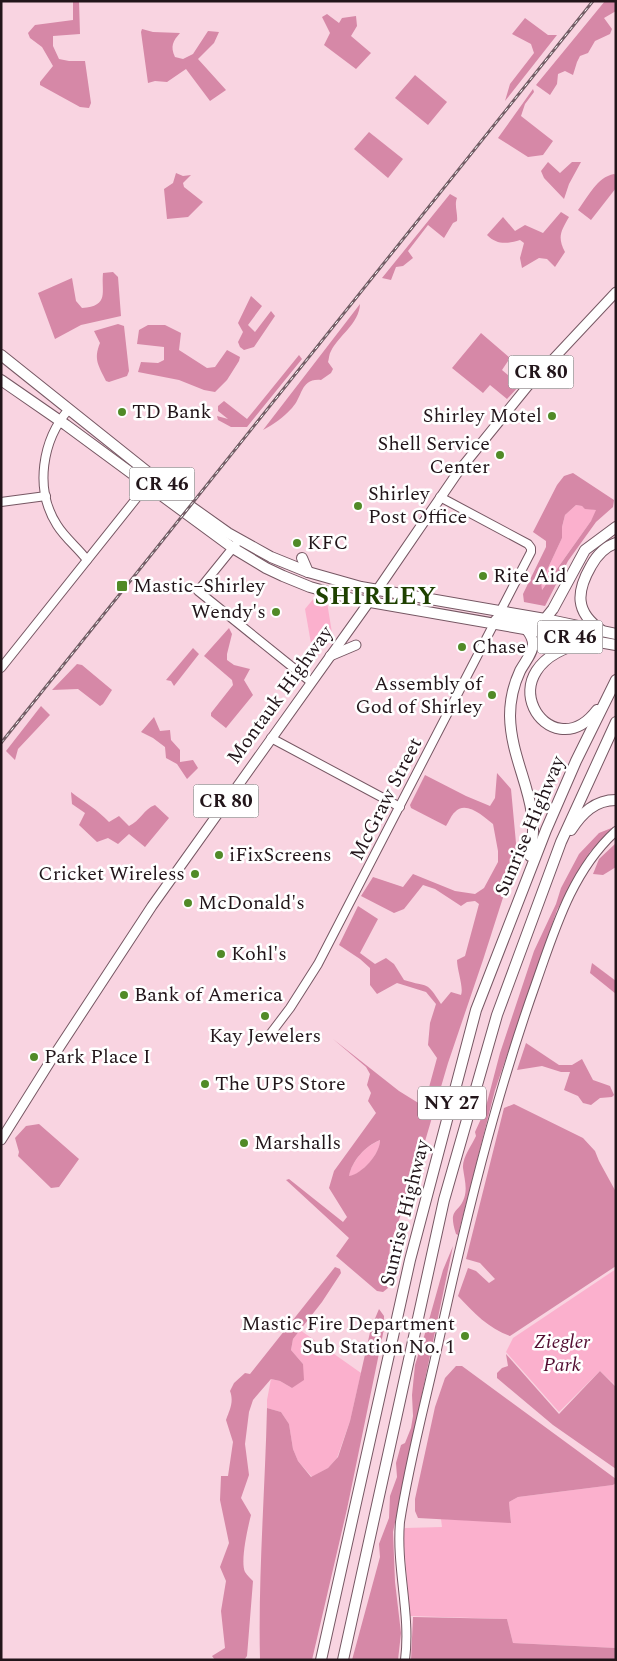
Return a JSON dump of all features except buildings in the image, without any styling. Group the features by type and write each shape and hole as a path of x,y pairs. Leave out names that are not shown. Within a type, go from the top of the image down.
{"highway":[{"name":"CR 46","path":"1,355 266,568 296,582 325,592 414,610 433,618 546,618 616,634"},
{"name":"CR 46","path":"1,380 147,485 236,544 338,582 497,618 527,630 614,645"},
{"path":"546,618 553,609 585,550 616,526"},
{"path":"599,631 585,613 580,593 584,580 596,558 604,549 616,543"},
{"path":"302,558 308,572"},
{"path":"414,610 433,618"},
{"path":"497,618 572,630 599,631"},
{"path":"518,900 532,847 534,822 532,807 511,732 511,702 515,684 533,646 532,636 527,630"},
{"path":"592,641 562,649 545,661 531,683 529,694 531,704 538,716 547,724 570,729 590,719 609,693"},
{"name":"Sunrise Highway","path":"321,1660 418,1232 476,1010 556,808 616,680"},
{"name":"Sunrise Highway","path":"343,1660 444,1200 497,1016 554,862 581,796 616,722"},
{"path":"554,862 583,814 597,804 616,800"}],"main road":[{"name":"Montauk Highway","path":"1,1140 152,906 377,591 440,497 477,447 511,406 550,361 616,292"},
{"path":"330,656 356,645"}],"street":[{"path":"69,409 60,421 48,446 44,465 46,496 49,508 58,527 87,560"},
{"path":"25,499 38,491 44,477"},
{"path":"1,668 147,485"},
{"path":"1,502 46,496"},
{"name":"McGraw Street","path":"268,1037 290,1008 318,964 531,554 531,548 528,544 440,497"},
{"path":"236,544 198,592 311,682"},
{"path":"271,738 400,807"},
{"path":"406,1660 406,1629 399,1558 400,1522 448,1298 475,1186 500,1093 518,1036 568,896 599,848 616,831"}],"green space":[{"path":"576,505 597,510 541,591 541,583 562,538 565,515"},
{"path":"315,597 327,602 332,633 317,655 313,655 305,609"},
{"path":"380,1140 377,1151 369,1163 359,1172 348,1177 360,1155 369,1146"},
{"name":"Ziegler Park","path":"616,1269 616,1386 600,1371 559,1412 506,1352 513,1338"},
{"path":"300,1330 361,1373 350,1421 337,1458 328,1468 312,1477 298,1461 293,1449 289,1424 281,1412 267,1408 271,1379 280,1381 292,1388 303,1364 291,1350 293,1339"},
{"path":"616,1483 616,1648 513,1643 507,1619 410,1616 403,1532 405,1528 442,1527 441,1519 511,1522 509,1502 518,1497 613,1485"}],"shaded area":[{"path":"73,1 79,1 80,34 53,36 53,46 59,59 85,61 91,103 89,108 80,107 40,85 40,82 53,66 42,47 30,38 28,33 35,25 73,20"},
{"path":"605,1 616,1 616,11 604,18 612,29 610,34 595,41 588,53 580,56 573,75 565,71 558,74 557,84 550,95 536,85"},
{"path":"327,14 339,23 342,18 356,16 357,26 351,36 371,53 356,69 324,45 330,33 322,17"},
{"path":"525,18 548,35 557,35 505,101 510,84 534,53 531,44 512,34"},
{"path":"142,29 153,32 180,33 174,41 173,50 175,57 183,59 193,54 208,31 219,32 214,43 198,59 226,90 210,101 186,69 167,82 155,81 148,83"},
{"path":"415,75 447,102 428,125 395,98"},
{"path":"533,89 534,92 525,104 521,116 553,141 543,155 528,157 498,138"},
{"path":"369,132 403,159 388,178 354,149"},
{"path":"548,162 560,173 572,162 581,162 569,184 564,199 544,178 541,171"},
{"path":"176,173 183,176 191,175 183,183 184,187 203,202 188,217 167,219 164,189 173,183"},
{"path":"614,174 616,175 616,188 591,220 578,210 598,183"},
{"path":"450,194 457,198 457,221 453,223 444,238 428,225 408,251 413,258 403,266 396,267 391,280 382,278"},
{"path":"561,212 569,217 561,234 561,242 565,252 555,267 547,259 539,258 522,268 520,258 524,243 520,240 506,243 498,242 487,235 503,217 515,231 525,225 543,233"},
{"path":"113,272 118,277 121,316 81,325 55,339 38,293 72,278 76,301 82,308 91,307 97,304 102,297 103,273"},
{"path":"251,296 262,306 248,325 255,332 271,311 275,316 254,347 244,350 238,342 243,332 238,323"},
{"path":"360,304 356,318 330,352 328,362 333,369 331,373 321,380 314,380 305,385 296,404 289,412 263,430"},
{"path":"118,324 124,326 129,371 127,376 109,382 106,381 99,367 97,354 100,343 94,331"},
{"path":"148,325 165,325 181,333 179,350 207,368 215,367 227,350 240,357 239,361 227,380 215,392 204,390 179,380 138,372 141,362 158,363 164,360 164,347 137,344 139,330"},
{"path":"481,333 510,358 502,370 520,385 507,399 490,385 483,393 452,368"},
{"path":"299,355 302,359 247,427 231,427 218,420 217,416 228,419 218,411 218,406 224,401 247,419"},
{"path":"573,473 614,500 613,507 596,522 568,561 545,606 524,602 523,594 546,547 546,541 533,532 557,485 564,476","holes":["576,505 582,506 585,509 596,510 591,521 542,590 541,583 562,538 565,515"]},
{"path":"229,628 232,634 227,660 234,665 250,669 244,680 253,695 226,728 211,716 211,713 233,685 232,680 204,656"},
{"path":"193,648 199,654 174,686 171,681 166,680"},
{"path":"77,664 82,665 112,690 100,706 78,689 52,690"},
{"path":"41,706 50,715 18,749 15,760 6,751"},
{"path":"154,717 160,731 170,730 171,740 180,750 180,762 193,760 198,768 187,779 177,764 166,758 165,747 141,732"},
{"path":"497,773 511,789 517,854 448,1063 416,1172 390,1245 389,1262 391,1275 388,1288 383,1292 377,1291 336,1256 349,1238 286,1180 289,1179 343,1222 347,1217 329,1188 334,1171 376,1113 368,1101 371,1093 367,1085 370,1074 366,1067 333,1039 399,1091 420,1104 428,1091 437,1058 428,1045 430,1023 436,1004 426,992 397,983 377,994 370,985 370,968 339,945 358,906 378,919 360,953 375,964 386,958 394,964 404,980 426,986 441,1004 451,992 461,995 462,988 457,960 465,956 479,904 475,901 467,902 461,906 435,889 423,885 404,909 394,913 361,896 373,877 403,887 413,874 455,891 475,894 484,888 498,862 493,824 475,811 464,808 454,813 446,826 411,808 410,805 425,775 490,806 495,798","holes":["380,1140 369,1163 359,1172 349,1176 353,1165 364,1150"]},
{"path":"71,792 109,822 119,816 129,826 155,805 169,818 145,847 129,834 118,844 108,838 97,842 79,825 85,813 72,804"},
{"path":"614,827 590,852 557,910 495,1090 458,1235 456,1234 453,1219 465,1195 464,1160 476,1136 475,1132 485,1110 500,1053 534,951 556,904 561,888 579,854 599,833"},
{"path":"616,843 616,867 603,875 593,874 599,859"},
{"path":"592,963 616,981 616,994 590,973"},
{"path":"526,1043 559,1065 572,1065 582,1059 593,1080 610,1086 614,1095 612,1097 600,1098 591,1105 583,1103 578,1096 564,1090 570,1072 561,1072 542,1066 517,1070"},
{"path":"514,1104 583,1138 595,1151 616,1192 616,1266 510,1336 488,1324 458,1296 468,1268 476,1271 489,1283 495,1279 480,1263 466,1259 504,1108"},
{"path":"39,1124 79,1159 59,1187 51,1188 18,1156 19,1152 15,1138 26,1126"},
{"path":"453,1246 393,1532 395,1582 401,1633 398,1660 352,1660 380,1557 379,1544 389,1518 390,1496 397,1477 396,1463 401,1445 405,1443 411,1428 415,1365 443,1270"},
{"path":"335,1267 340,1269 341,1273 322,1302 293,1339 291,1350 303,1364 304,1380 292,1388 280,1381 271,1379 253,1400 249,1412 245,1444 249,1475 241,1498 251,1515 243,1560 245,1572 253,1581 247,1656 244,1660 215,1660 212,1656 225,1648 221,1611 226,1581 220,1567 229,1543 220,1500 221,1476 228,1476 233,1442 226,1420 232,1402 230,1391 234,1383 245,1373 250,1374"},
{"path":"379,1309 384,1316 384,1329 347,1509 312,1660 260,1660 261,1566 267,1408 281,1412 289,1424 293,1449 298,1461 311,1477 328,1468 338,1457 350,1421 371,1328"},
{"path":"506,1354 559,1414 600,1371 616,1387 616,1469 553,1425 497,1378 497,1373 502,1368 508,1366"},
{"path":"456,1366 462,1366 616,1479 616,1483 613,1485 518,1497 509,1502 511,1523 418,1518 415,1511 415,1499 435,1407 445,1378"},
{"path":"413,1617 507,1619 513,1643 616,1648 616,1660 411,1660"}],"railway":[{"path":"1,743 593,1"}],"place":[{"name":"TD Bank","path":"122,412"},
{"name":"Shirley Motel","path":"552,416"},
{"name":"Shell Service Center","path":"500,455"},
{"name":"Shirley Post Office","path":"358,506"},
{"name":"KFC","path":"297,543"},
{"name":"Rite Aid","path":"483,576"},
{"name":"Mastic–Shirley","path":"122,586"},
{"name":"Wendy's","path":"276,612"},
{"name":"Chase","path":"462,647"},
{"name":"Assembly of God of Shirley","path":"492,695"},
{"name":"iFixScreens","path":"219,855"},
{"name":"Cricket Wireless","path":"195,874"},
{"name":"McDonald's","path":"188,903"},
{"name":"Kohl's","path":"221,954"},
{"name":"Bank of America","path":"124,995"},
{"name":"Kay Jewelers","path":"265,1016"},
{"name":"Park Place I","path":"34,1057"},
{"name":"The UPS Store","path":"205,1084"},
{"name":"Marshalls","path":"244,1143"},
{"name":"Mastic Fire Department Sub Station No. 1","path":"465,1336"}],"district":[{"name":"SHIRLEY","path":"376,597"}]}
